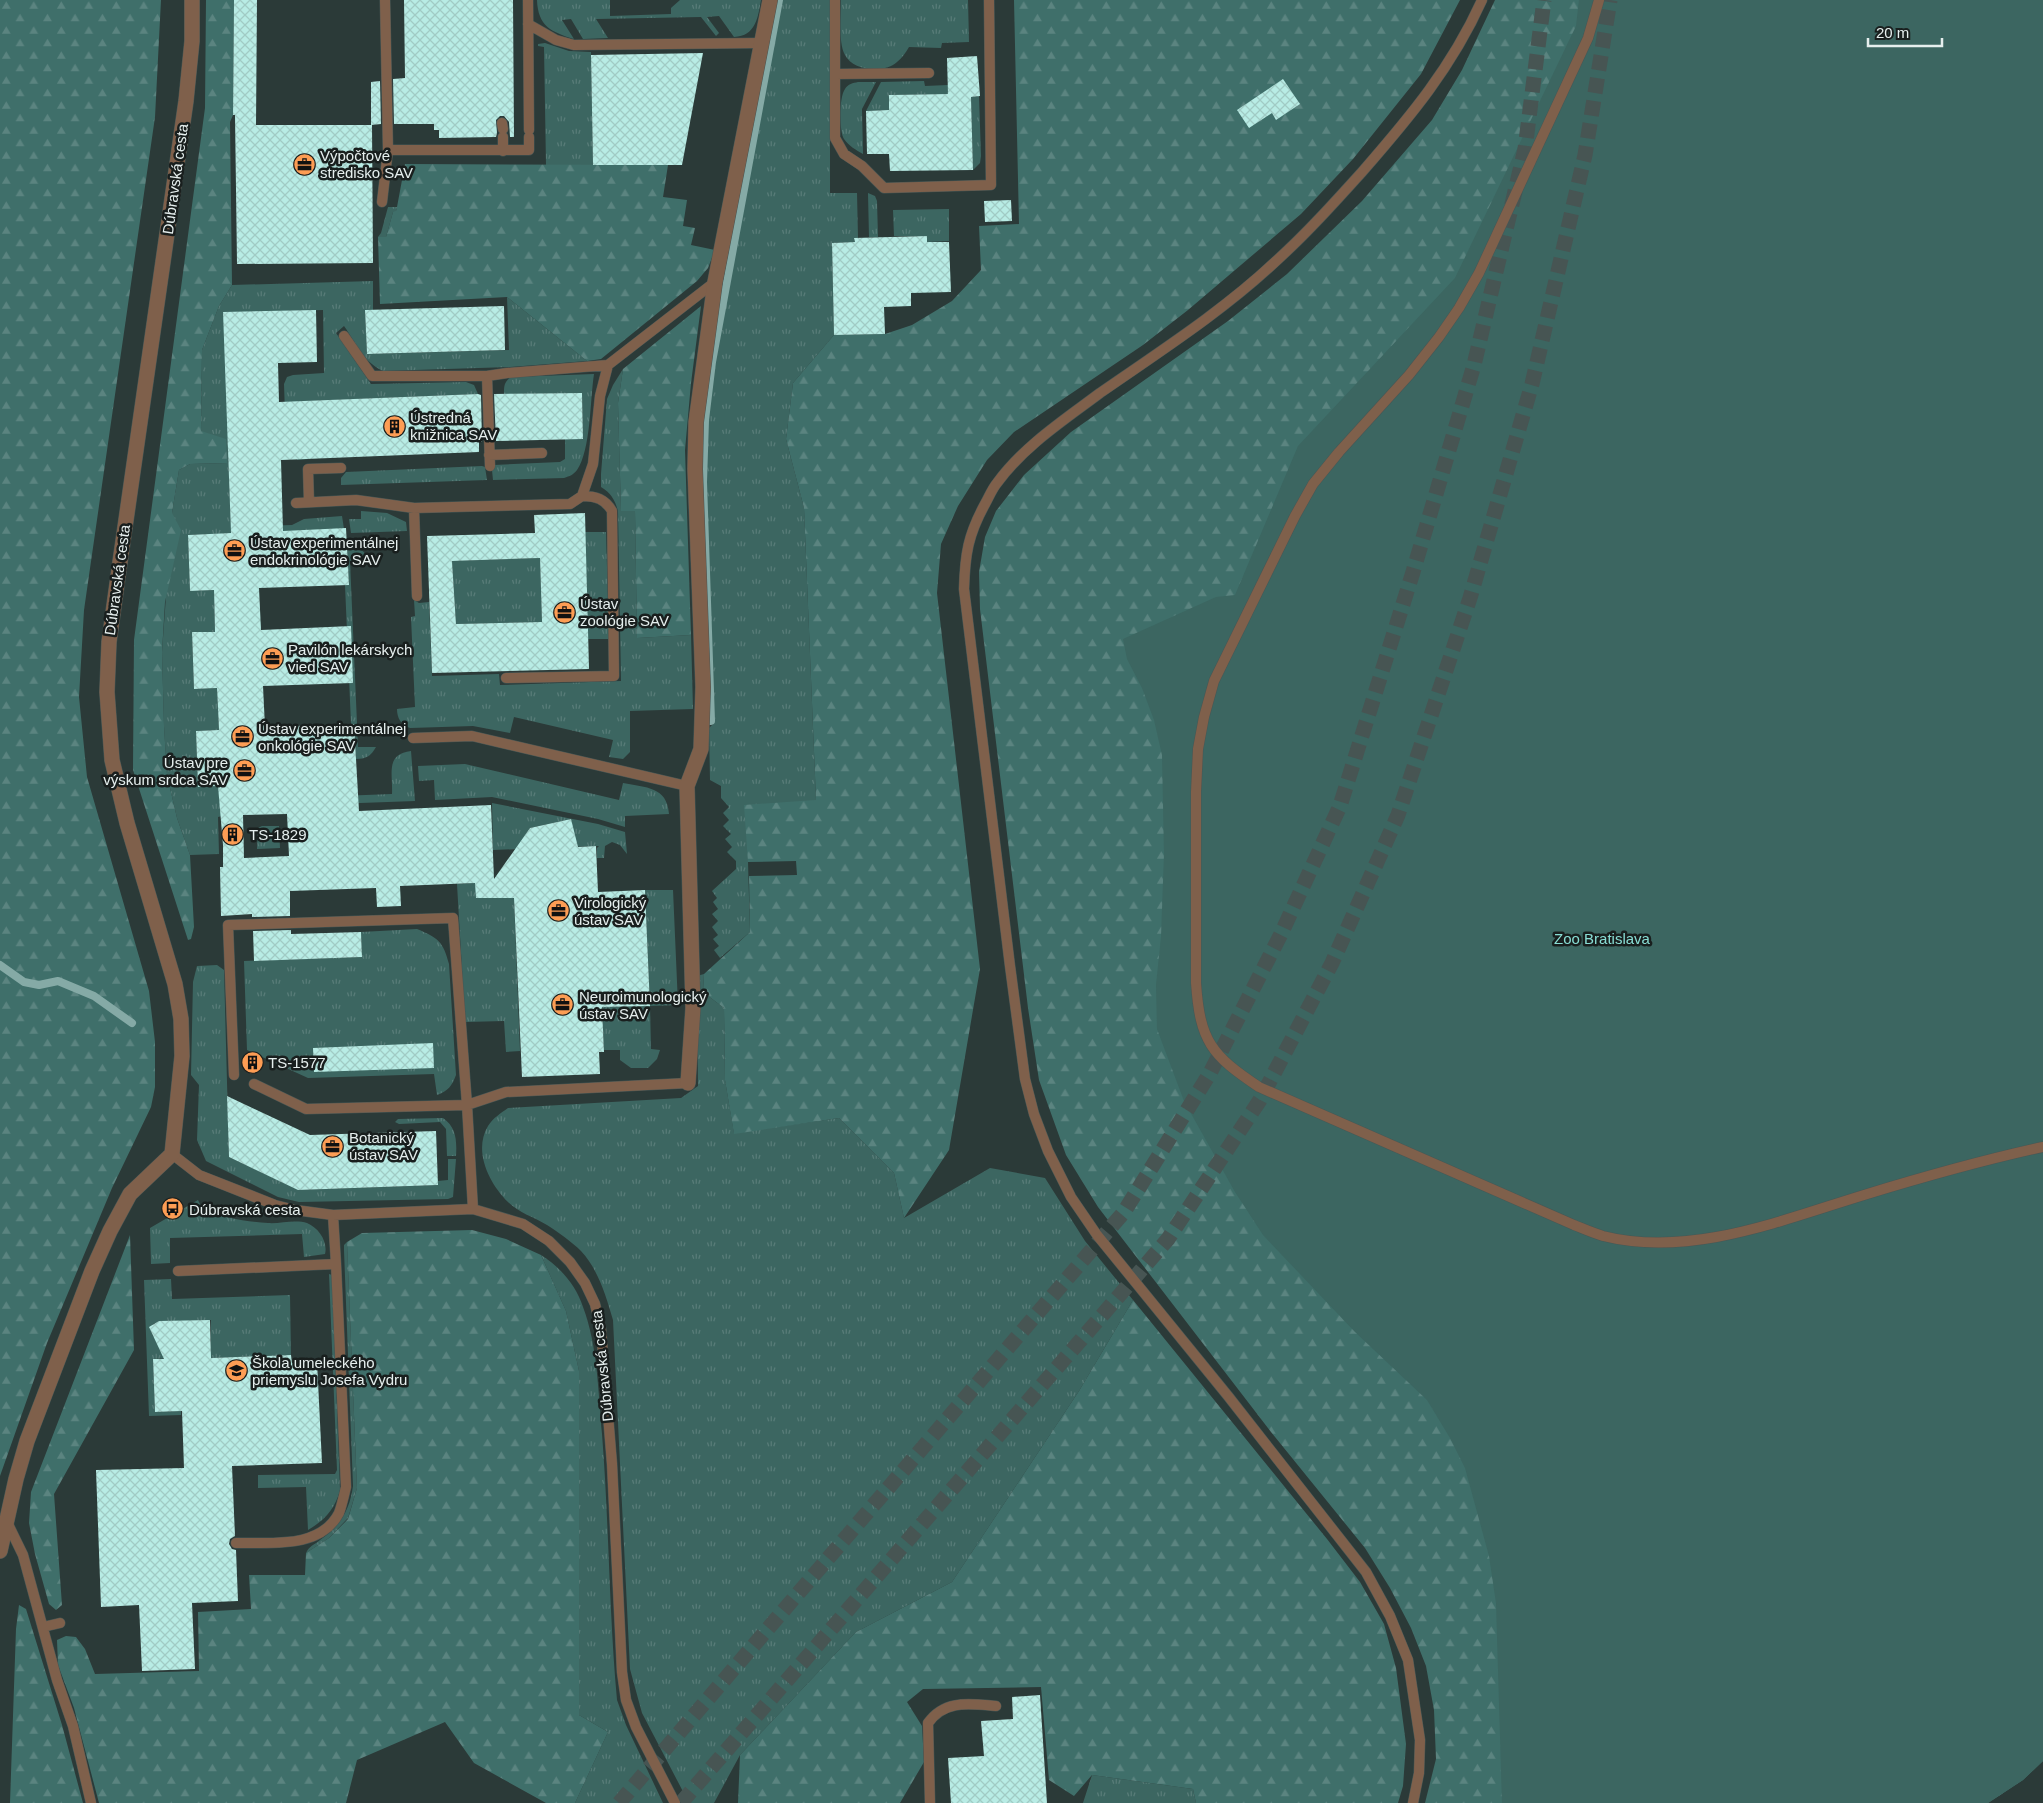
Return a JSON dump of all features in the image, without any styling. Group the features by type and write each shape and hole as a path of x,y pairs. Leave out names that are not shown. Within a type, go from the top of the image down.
{"street":[{"name":"Dúbravská cesta","path":"172,1154 182,1056 181,1019 175,984 127,823 112,760 107,692 109,642 186,101 192,41 192,0"},
{"path":"688,1083 693,1008 687,786 701,749 703,687 695,460 696,422 715,282 770,0"},
{"path":"0,1551 16,1479 28,1441 92,1271 110,1231 130,1194 172,1154"}],"lane":[{"path":"382,202 388,150 385,0"},
{"path":"388,150 529,150 528,0"},
{"path":"835,0 835,138 844,154 862,166 884,188 991,184 989,0"},
{"path":"1413,1803 1419,1773 1420,1740 1408,1660 1390,1616 1366,1572 1222,1389 1097,1235 1068,1189 1048,1151 1034,1114 1025,1079 1001,897 965,599 965,559 973,526 996,484 1026,450 1080,408 1210,315 1274,263 1329,207 1407,121 1450,63 1482,0"},
{"path":"1599,0 1581,54 1479,273 1460,308 1409,375 1339,452 1313,484 1295,516 1214,681 1198,749 1196,792 1196,983 1198,1008 1204,1034 1218,1055 1237,1072 1259,1087 1446,1167 1574,1225 1602,1236 1628,1240 1658,1243 1722,1236 1995,1157 2043,1147"},
{"path":"528,24 556,40 574,45 762,43"},
{"path":"835,74 929,72"},
{"path":"503,130 503,151"},
{"path":"344,336 372,376 487,376 608,365 715,282"},
{"path":"582,496 593,464 600,396 608,365"},
{"path":"487,376 490,466"},
{"path":"489,455 542,453"},
{"path":"309,502 308,469 341,468"},
{"path":"296,503 356,500 414,508 570,504 582,496 594,496 606,502 612,511 614,676 506,678"},
{"path":"414,508 417,596"},
{"path":"413,738 472,736 687,786"},
{"path":"234,1075 228,925 452,918 467,1105 473,1209"},
{"path":"254,1084 306,1109 467,1105 506,1092 688,1083"},
{"name":"Dúbravská cesta","path":"172,1154 199,1175 275,1205 295,1210 332,1215 473,1209 523,1224 549,1241 570,1262 585,1283 596,1304 601,1329 612,1464 622,1672 625,1691 636,1727 675,1803"},
{"path":"236,1543 304,1540 321,1533 338,1514 346,1486 332,1215"},
{"path":"178,1271 336,1264"},
{"path":"6,1519 23,1555 57,1680 73,1726 91,1803"},
{"path":"43,1628 60,1623"},
{"path":"930,1803 928,1722 934,1714 960,1703 996,1706"}],"green space":[{"path":"0,0 161,0 155,117 84,610 79,697 87,777 149,991 155,1042 155,1087 151,1107 112,1188 47,1343 0,1476"},
{"path":"206,0 234,0 233,115 230,122 232,285 219,306 202,350 201,431 226,439 227,463 190,464 179,470 172,513 181,530 165,602 162,652 167,775 177,818 190,855 194,927 191,939 188,940 133,770 134,640 205,108"},
{"path":"537,0 610,0 610,16 671,14 671,8 680,0 761,0 755,24 747,33 741,36 734,37 719,16 707,17 719,33 716,36 701,17 596,19 608,38 583,39 571,19 562,20 574,39 559,34 547,27 540,16"},
{"path":"781,0 830,0 830,193 857,193 858,238 854,238 855,242 832,243 834,335 793,383 786,439 804,508 816,800 748,862 750,932 720,958 714,950 719,946 713,939 718,935 712,927 718,921 712,914 718,909 713,902 717,898 712,891 736,869 736,861 727,852 732,847 725,839 731,834 723,826 729,820 723,813 729,807 721,798 721,786 710,780 709,728 713,724 713,692 705,482 706,422 713,364"},
{"path":"841,0 968,0 969,42 942,43 941,48 909,47 901,59 885,68 869,69 855,65 845,55 841,43"},
{"path":"1014,0 1460,0 1421,74 1353,159 1301,214 1188,310 1143,345 1014,432 987,460 958,506 941,544 937,593 980,969 949,1150 904,1218 894,1173 839,1118 734,1134 725,1080 724,1008 703,992 704,974 750,932 749,876 797,875 796,861 748,862 744,805 816,800 804,508 786,439 793,383 834,335 885,334 912,325 952,301 981,270 979,226 1019,224"},
{"name":"Zoo Bratislava","path":"1495,0 1592,0 2043,1761 2023,1780 1988,1803 1425,1803 1436,1759 1434,1710 1426,1666 1411,1628 1390,1588 1365,1548 1271,1432 1098,1207 1066,1155 1039,1080 1028,1008 980,609 979,572 985,537 996,511 1024,475 1071,432 1228,321 1287,274 1362,201 1432,120 1462,70"},
{"name":"Zoo Bratislava","path":"1579,0 2043,0 2043,1761 2023,1780 1988,1803 1502,1803 1496,1603 1489,1556 1465,1468 1450,1438 1427,1400 1355,1332 1263,1235 1235,1192 1184,1101 1157,1029 1156,985 1161,937 1164,854 1162,755 1154,720 1142,688 1127,659 1123,639 1216,597 1235,595 1298,446 1455,278 1576,26"},
{"path":"545,43 569,51 591,52 593,165 546,165 544,47 538,46 538,44"},
{"path":"924,81 925,86 948,85 948,94 889,95 889,110 866,111 881,82"},
{"path":"876,82 862,109 863,154 850,146 844,139 841,122 843,93 852,83"},
{"path":"979,96 981,156 980,163 973,170 971,97"},
{"path":"405,164 668,165 663,197 687,200 683,226 695,228 691,245 715,250 708,268 697,281 601,359 587,361 507,297 380,304 378,237 386,237 393,212 396,211"},
{"path":"868,193 875,196 877,201 878,237 869,237"},
{"path":"388,207 397,207 396,212 393,212 386,237 378,237 381,233"},
{"path":"949,209 949,241 927,242 926,236 894,236 893,210"},
{"path":"373,281 373,310 365,310 367,354 509,350 507,297 587,361 510,367 383,371 364,357 344,326 336,333 371,384 466,382 474,385 478,394 309,401 310,459 297,460 296,442 286,442 284,384 287,377 293,375 324,373 323,310 246,312 228,446 231,527 292,525 304,519 342,516 344,529 188,535 190,591 214,590 215,632 192,633 194,689 217,688 219,730 196,731 198,787 221,786 222,816 218,817 219,854 190,855 177,818 167,775 162,652 172,513 179,470 190,464 227,463 201,431 202,350 219,306 232,285"},
{"path":"701,306 685,450 691,635 637,638 635,511 621,511 618,403 623,369"},
{"path":"623,369 618,403 621,510 635,510 637,638 691,635 693,709 630,711 630,752 623,759 609,757 613,740 514,717 510,733 473,726 407,727 400,721 397,709 415,707 411,617 415,616 414,600 419,603 429,602 432,676 499,674 500,685 621,681 618,511 612,497 601,487 601,474 607,399"},
{"path":"594,374 585,450 576,472 564,478 493,480 492,470 494,465 560,462 565,459 565,439 583,439 582,393 504,394 506,382 511,377"},
{"path":"485,467 487,480 341,485 341,478 346,472"},
{"path":"361,511 387,513 406,522 407,531 351,533 349,519 361,519"},
{"path":"585,532 606,532 609,639 588,639"},
{"path":"347,548 360,550 365,553 368,560 350,561 358,747 376,747 368,756 360,759 356,759 354,724 351,724 345,585 349,585"},
{"path":"540,558 542,622 456,624 452,561"},
{"path":"411,751 415,801 305,805 313,797 392,794 392,766 394,761 397,756"},
{"path":"465,764 619,800 623,783 647,788 660,793 667,805 669,814 625,816 625,827 598,819 492,797 435,800 434,780 419,781 418,766"},
{"path":"492,803 598,824 625,832 627,854 620,845 612,842 605,846 604,858 597,858 597,848 599,846 565,847 571,819 530,828 526,834 547,848 493,850"},
{"path":"262,826 279,826 280,848 257,849 258,828"},
{"path":"506,881 514,897 520,1051 506,1052 504,1021 465,1022 457,884"},
{"path":"645,890 673,890 678,1005 650,1006"},
{"path":"417,929 439,941 449,964 456,1075 447,1090 437,1095 434,1074 308,1078 247,1050 244,961 362,957 361,932"},
{"path":"217,965 224,970 229,1157 299,1190 438,1185 438,1181 448,1180 448,1159 456,1159 453,1197 448,1199 299,1202 278,1197 206,1161 197,1140 199,1085 191,1075 193,982 197,966"},
{"path":"704,974 703,992 724,1008 725,1080 734,1133 839,1118 894,1173 904,1218 990,1168 1045,1178 1085,1241 1133,1300 1079,1391 952,1582 856,1632 740,1755 714,1803 689,1803 642,1713 630,1669 613,1320 601,1283 587,1258 569,1241 551,1228 508,1202 489,1176 485,1166 482,1146 488,1126 508,1108 681,1098 698,1086 697,976"},
{"path":"650,1006 651,1049 660,1050 657,1059 648,1068 631,1068 620,1060 620,1050 604,1050 602,1007"},
{"path":"443,1118 451,1125 455,1134 456,1156 447,1156 446,1129 440,1122 399,1124 395,1122 398,1119"},
{"path":"198,1200 203,1210 235,1219 268,1223 298,1221 307,1223 322,1236 326,1249 325,1254 304,1257 302,1234 170,1238 170,1263 151,1264 150,1228"},
{"path":"472,1230 506,1239 541,1255 566,1311 579,1371 579,1715 608,1732 575,1803 546,1803 474,1763 445,1722 357,1760 346,1803 99,1803 74,1708 58,1665 57,1640 66,1636 76,1637 85,1649 95,1674 199,1671 198,1612 251,1609 249,1575 305,1575 306,1553 329,1538 348,1519 357,1488 347,1242 362,1233"},
{"path":"130,1235 134,1350 54,1494 62,1605 56,1610 49,1604 35,1554 29,1523 31,1492"},
{"path":"347,1242 357,1488 348,1518 329,1538 306,1553 310,1547 327,1535 343,1517 352,1494 344,1250 344,1245"},
{"path":"541,1255 555,1265 572,1284 583,1307 592,1338 597,1370 602,1434 617,1700 626,1725 663,1803 575,1803 608,1732 579,1715 579,1371 566,1311"},
{"path":"329,1274 332,1275 340,1490 335,1503 328,1513 308,1530 306,1487 258,1488 258,1475 335,1474 337,1470"},
{"path":"171,1279 172,1299 290,1295 291,1355 211,1358 211,1320 159,1322 153,1324 151,1331 153,1336 160,1339 181,1358 153,1359 155,1412 181,1411 181,1415 149,1416 144,1280"},
{"path":"1133,1300 1327,1539 1360,1582 1384,1624 1396,1668 1406,1744 1403,1786 1398,1803 1196,1803 1193,1789 1092,1775 1074,1796 1049,1780 1041,1687 923,1689 907,1702 922,1726 924,1762 900,1803 738,1803 740,1755 856,1632 952,1582 1079,1391"},
{"path":"19,1605 26,1609 62,1725 83,1803 10,1803 16,1629"},
{"path":"1092,1775 1193,1789 1196,1803 1083,1803"}],"building":[{"name":"Výpočtové stredisko SAV","path":"234,0 257,0 256,125 372,125 373,263 237,264 235,115 233,115"},
{"path":"404,0 513,0 514,137 510,137 509,122 504,116 500,116 496,120 496,137 439,138 439,130 434,130 434,124 394,124 393,79 405,78"},
{"path":"703,53 682,165 593,165 591,55"},
{"path":"977,56 980,96 971,97 973,170 890,171 889,154 867,154 866,111 889,110 889,95 948,94 947,58"},
{"path":"1283,79 1300,104 1276,120 1272,113 1249,128 1237,110"},
{"path":"380,81 381,124 371,125 371,82"},
{"path":"1011,200 1012,221 985,222 984,201"},
{"path":"927,236 927,242 949,242 951,292 911,293 911,306 884,307 885,334 834,335 832,243 855,242 854,238"},
{"path":"504,306 505,350 367,354 365,310"},
{"path":"316,310 317,362 278,363 279,402 481,395 482,442 479,442 479,452 281,460 283,531 346,528 349,585 259,588 261,630 351,626 353,683 263,686 265,727 354,724 359,811 491,805 494,879 530,828 571,819 578,847 596,846 598,892 645,890 650,1006 602,1007 604,1052 599,1052 600,1074 522,1077 514,898 476,898 475,883 400,886 401,906 377,907 376,888 290,891 290,916 252,917 252,914 221,916 220,867 223,867 223,845 218,786 198,787 196,731 219,730 217,688 194,689 192,632 215,632 214,590 190,591 188,535 231,533 223,312","holes":["287,814 289,856 244,858 243,815"]},
{"path":"582,393 583,439 496,441 494,394"},
{"name":"Ústav zoológie SAV","path":"585,513 589,669 432,673 427,536 535,533 534,515","holes":["540,558 542,622 456,624 452,561"]},
{"path":"291,930 291,934 361,932 362,957 254,961 253,931"},
{"path":"433,1043 434,1068 314,1072 313,1048"},
{"name":"Botanický ústav SAV","path":"227,1096 310,1135 436,1131 438,1185 298,1190 229,1157"},
{"path":"210,1320 211,1358 291,1355 292,1363 317,1361 322,1463 232,1466 235,1536 230,1539 229,1544 232,1549 236,1550 238,1601 192,1603 195,1669 142,1671 139,1605 101,1607 96,1470 184,1468 182,1411 155,1412 153,1359 164,1359 149,1327 159,1321"},
{"path":"1040,1695 1047,1803 951,1803 948,1758 984,1756 981,1721 1013,1719 1012,1697"}],"waterway":[{"path":"711,721 703,482 705,420 712,362 779,0"},
{"path":"0,965 24,982 39,985 58,981 94,996 132,1023"}],"tunnel":[{"path":"619,1803 1124,1212 1210,1073 1281,934 1340,806 1413,572 1474,365 1525,149 1544,0"},
{"path":"681,1803 1168,1239 1260,1100 1332,963 1398,815 1470,598 1532,384 1585,155 1610,0"}],"place":[{"name":"Výpočtové stredisko SAV","path":"304,164"},
{"name":"Ústredná knižnica SAV","path":"394,426"},
{"name":"Ústav experimentálnej endokrinológie SAV","path":"234,551"},
{"name":"Ústav zoológie SAV","path":"564,612"},
{"name":"Pavilón lekárskych vied SAV","path":"272,658"},
{"name":"Ústav experimentálnej onkológie SAV","path":"242,737"},
{"name":"Ústav pre výskum srdca SAV","path":"244,771"},
{"name":"TS-1829","path":"233,834"},
{"name":"Virologický ústav SAV","path":"558,911"},
{"name":"Neuroimunologický ústav SAV","path":"563,1005"},
{"name":"TS-1577","path":"252,1062"},
{"name":"Botanický ústav SAV","path":"333,1146"},
{"name":"Dúbravská cesta","path":"173,1209"},
{"name":"Škola umeleckého priemyslu Josefa Vydru","path":"236,1371"}]}
